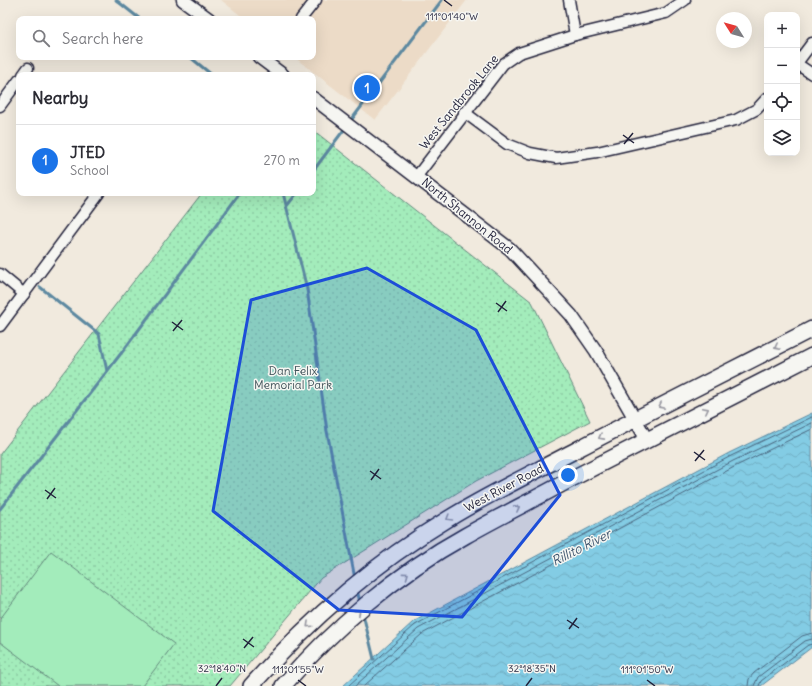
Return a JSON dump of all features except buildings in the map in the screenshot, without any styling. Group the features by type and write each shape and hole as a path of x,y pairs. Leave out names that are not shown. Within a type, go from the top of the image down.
{"main road":[{"name":"West River Road","path":"251,686 284,649 338,598 393,555 459,512 635,419 812,329"},
{"name":"West River Road","path":"283,686 300,667 342,626 374,598 463,536 812,356"}],"street":[{"path":"183,0 205,16"},
{"path":"303,16 316,0"},
{"path":"569,0 575,35"},
{"name":"West Sandbrook Lane","path":"417,176 464,112 503,64 519,53 575,35 666,13 685,0"},
{"path":"800,60 812,43"},
{"path":"267,60 280,72"},
{"path":"800,66 812,74"},
{"path":"0,106 16,84"},
{"name":"North Shannon Road","path":"316,100 417,176 510,249 571,315 596,351 647,440"},
{"path":"464,112 507,144 530,153 556,158 597,152 736,120 757,109 764,101"},
{"path":"0,326 97,196"},
{"path":"0,274 24,294"}],"highlighted area":[{"path":"367,268 476,330 560,495 462,617 339,610 213,511 251,300"}],"shaded area":[{"path":"221,0 467,0 375,120 316,74 316,72 313,72 298,60 316,60 316,16 241,16"}],"green space":[{"name":"Dan Felix Memorial Park","path":"316,132 532,302 590,421 476,481 321,578 230,686 0,686 0,454 200,196 316,196"},
{"path":"51,551 174,644 142,686 58,686 0,642 0,619"}],"water":[{"name":"Rillito River","path":"812,413 812,647 761,686 343,686 413,622 729,453"}],"waterway":[{"path":"116,0 136,16"},
{"path":"349,123 442,0"},
{"path":"194,60 208,72"},
{"path":"316,167 346,127"},
{"path":"0,509 126,347 238,196"},
{"path":"284,196 307,289 327,431 355,579"},
{"path":"286,207 295,196"},
{"path":"40,287 99,334 107,371"},
{"path":"357,589 360,603"},
{"path":"363,614 374,659"}],"place":[{"name":"JTED","path":"367,88"}]}
